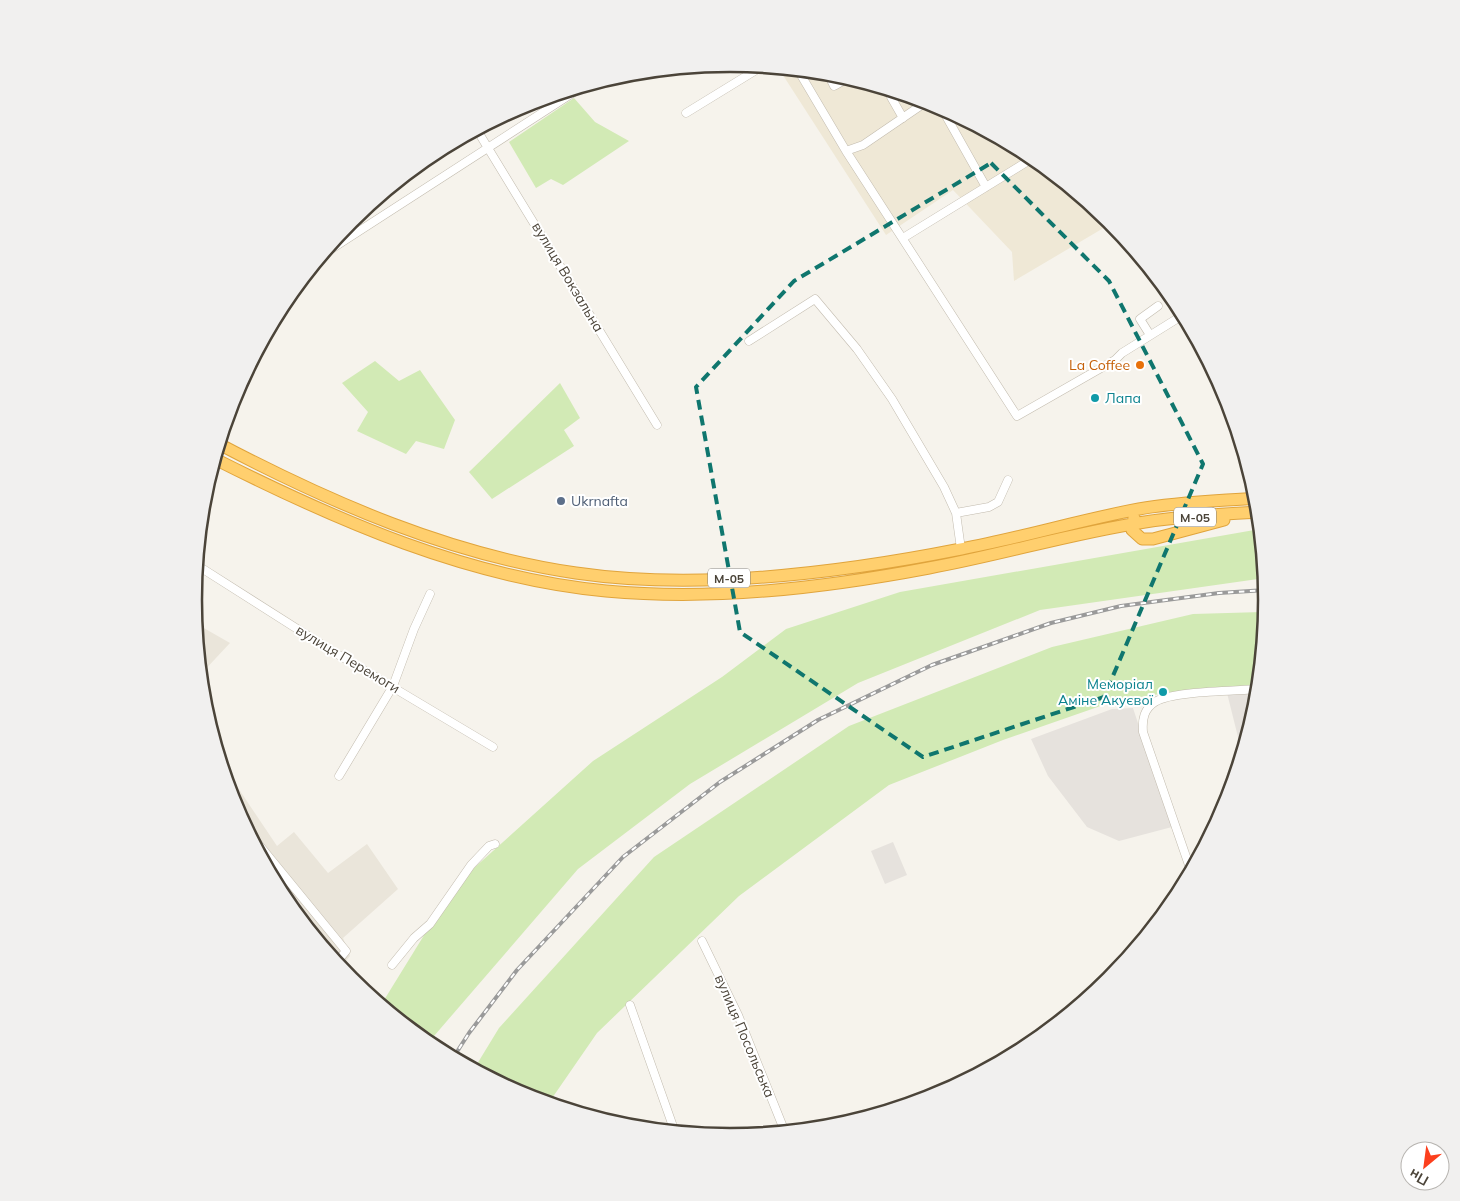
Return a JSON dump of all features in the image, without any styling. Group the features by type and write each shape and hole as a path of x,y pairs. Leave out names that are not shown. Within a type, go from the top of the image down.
{"highway":[{"name":"М-05","path":"225,447 296,483 381,519 486,554 576,573 651,580 717,579 824,571 961,549 1141,509 1248,499"},
{"name":"М-05","path":"221,462 331,515 431,552 517,576 567,586 641,593 717,594 827,585 929,568 1131,525 1250,513"},
{"path":"1141,509 1131,525 1136,535 1142,539 1153,539 1250,513"}],"street":[{"path":"686,113 751,73"},
{"path":"803,78 846,151 1018,416 1115,360 1122,353 1176,319"},
{"path":"892,98 903,118"},
{"path":"344,241 560,101"},
{"path":"846,151 863,144 918,108"},
{"path":"947,120 986,187"},
{"name":"вулиця Вокзальна","path":"481,135 657,425"},
{"path":"904,238 1025,163"},
{"path":"749,341 815,299 857,349 892,399 944,487 956,513 961,549"},
{"path":"1150,335 1140,319 1158,306"},
{"path":"956,513 989,507 998,502 1008,480"},
{"name":"вулиця Перемоги","path":"203,573 494,747"},
{"path":"340,776 393,686 414,629 430,594"},
{"path":"1188,863 1143,732 1143,717 1148,708 1165,697 1250,690"},
{"path":"392,965 414,938 430,924 471,865 495,844"},
{"path":"270,859 346,951 341,957"},
{"name":"вулиця Посольська","path":"702,941 738,1015 782,1125"},
{"path":"630,1005 673,1125"}],"highlighted area":[{"path":"991,163 1109,281 1203,464 1104,697 923,757 740,632 696,387 794,281"}],"shaded area":[{"path":"783,76 867,90 932,113 964,127 1023,161 1078,204 1104,228 1014,281 1012,252 953,190 886,235"},
{"path":"203,627 230,643 207,668"},
{"path":"1250,692 1239,741 1227,693"},
{"path":"1133,708 1172,827 1119,841 1087,827 1048,776 1031,739 1112,709"},
{"path":"235,783 277,846 294,832 328,873 367,844 398,889 343,938 350,956 345,962 333,949 291,894 256,834"},
{"path":"893,842 907,875 885,884 871,851"}],"green space":[{"path":"574,98 595,122 629,141 563,185 551,179 536,188 509,142"},
{"path":"375,361 399,381 420,370 455,420 444,449 416,441 406,454 357,431 368,412 342,383"},
{"path":"560,383 580,418 564,430 574,446 492,499 469,472"},
{"path":"1253,530 1257,579 1040,610 858,683 690,784 578,869 433,1037 385,999 426,932 464,877 593,761 722,677 786,629 900,592"},
{"path":"1258,612 1257,635 1251,686 1152,695 1112,702 1003,740 889,785 739,896 597,1033 553,1097 496,1074 477,1064 499,1028 654,857 849,726 1052,647 1193,614"}],"railway":[{"path":"457,1052 517,970 623,857 720,782 818,720 932,665 1051,623 1121,606 1219,593 1258,591"}],"place":[{"name":"La Coffee","path":"1140,365"},
{"name":"Лапа","path":"1095,398"},
{"name":"Ukrnafta","path":"561,501"},
{"name":"Меморіал Аміне Акуєвої","path":"1163,692"}]}
